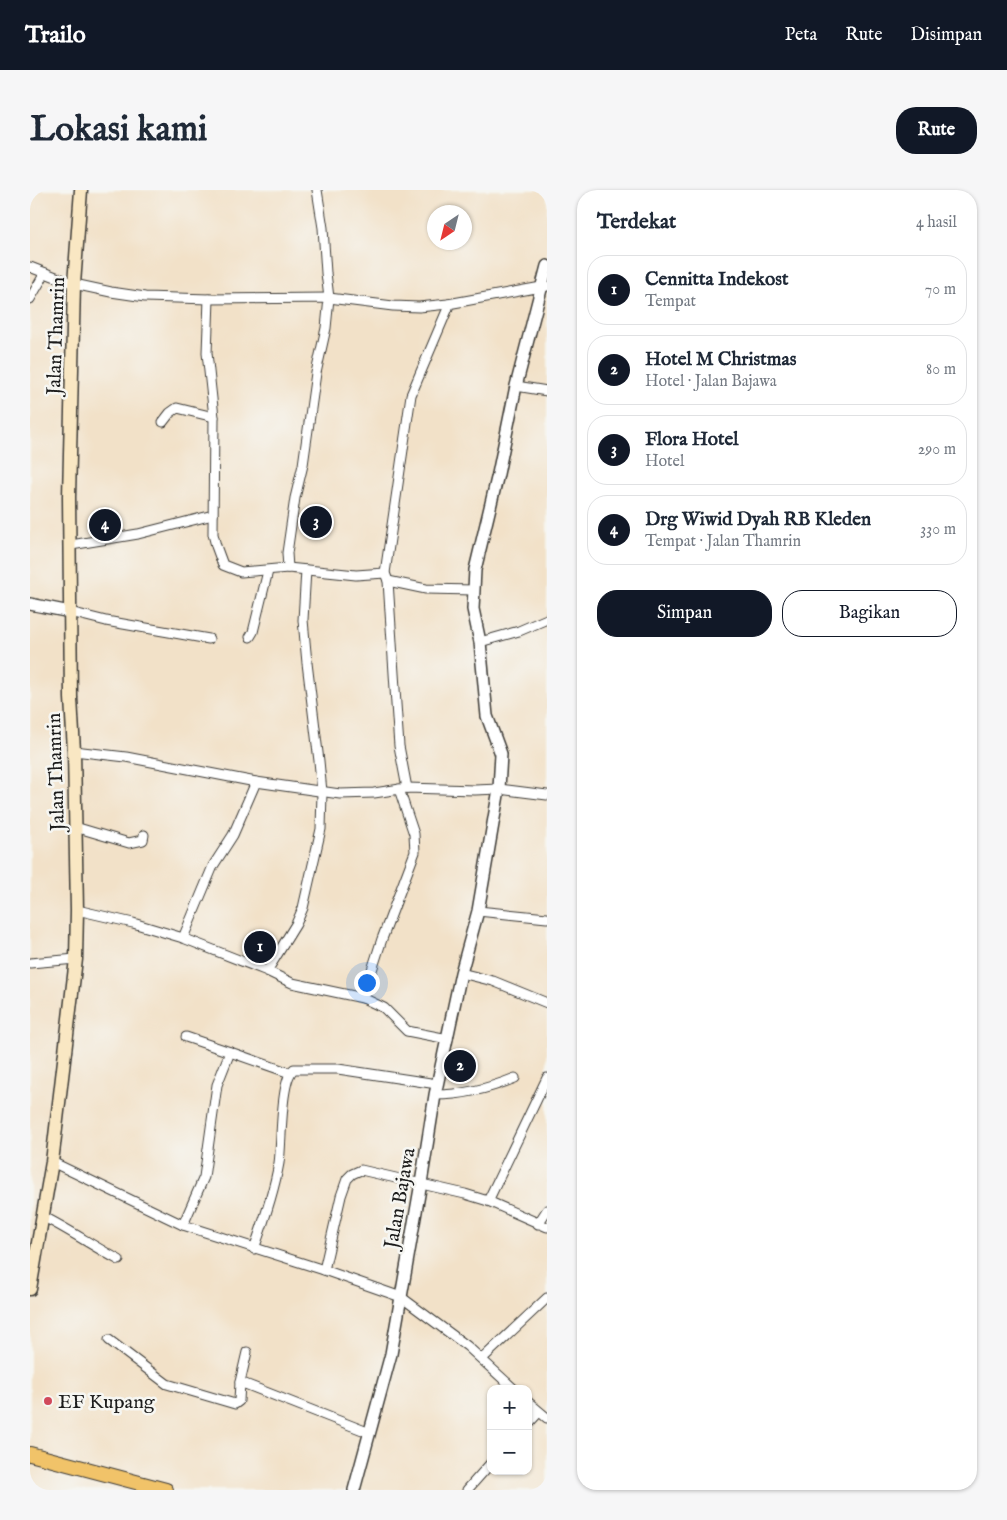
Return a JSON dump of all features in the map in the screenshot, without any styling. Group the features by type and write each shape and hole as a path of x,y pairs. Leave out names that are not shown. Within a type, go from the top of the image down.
{"main road":[{"name":"Jalan Thamrin","path":"30,1289 52,1162 76,959 77,910 71,698 70,497 74,284 81,190"},
{"path":"30,1454 166,1490"}],"street":[{"path":"288,568 287,552 295,498 303,465 316,373 326,328 329,298 323,228 317,190"},
{"name":"Jalan Bajawa","path":"354,1490 390,1354 436,1090 461,973 478,911 499,789 501,754 487,716 480,642 473,609 475,570 498,474 516,386 545,287 547,266"},
{"path":"30,267 74,284 145,297 209,299 329,298 393,306 419,307 448,304 545,287"},
{"path":"30,299 45,273"},
{"path":"209,299 207,353 214,417 213,515 216,546 222,565 241,572 288,568 387,577 403,586 426,589 474,590"},
{"path":"363,998 382,939 415,852 414,834 403,789 387,577 411,395 448,308 448,304"},
{"path":"516,386 547,391"},
{"path":"163,422 177,408 214,417"},
{"path":"71,545 138,534 213,515"},
{"path":"267,971 296,924 303,908 321,829 322,792 303,620 306,570"},
{"path":"250,638 268,571"},
{"path":"30,604 106,621 209,639"},
{"path":"480,642 519,631 547,619"},
{"path":"74,751 126,757 256,782 340,794 374,794 403,789 499,789 547,795"},
{"path":"183,938 213,866 233,835 256,782"},
{"path":"75,827 129,843 140,842 143,840 144,835"},
{"path":"77,910 134,923 183,938 267,971 292,983 363,998 384,1008 406,1030 448,1038"},
{"path":"478,911 547,918"},
{"path":"30,963 76,959"},
{"path":"461,973 493,981 547,1003"},
{"path":"186,1038 290,1073"},
{"path":"183,1225 204,1178 217,1085 230,1052"},
{"path":"254,1249 269,1207 279,1163 286,1086 290,1073 294,1069 338,1069 436,1090 467,1093 515,1078"},
{"path":"488,1201 547,1078"},
{"path":"52,1162 183,1225 401,1297 482,1359 510,1385"},
{"path":"324,1270 341,1196 347,1179 352,1174 361,1170 421,1183 488,1201 543,1225 547,1210"},
{"path":"42,1216 119,1260"},
{"path":"482,1359 547,1298"},
{"path":"108,1340 167,1384 235,1404 239,1400 240,1382 247,1352"},
{"path":"240,1382 370,1433"},
{"path":"532,1406 547,1418"},
{"path":"532,1420 539,1412"},
{"path":"467,1490 487,1468"}],"place":[{"name":"Flora Hotel","path":"316,522"},
{"name":"Drg Wiwid Dyah RB Kleden","path":"105,525"},
{"name":"Cennitta Indekost","path":"260,947"},
{"name":"Hotel M Christmas","path":"460,1066"},
{"name":"EF Kupang","path":"48,1401"}]}
